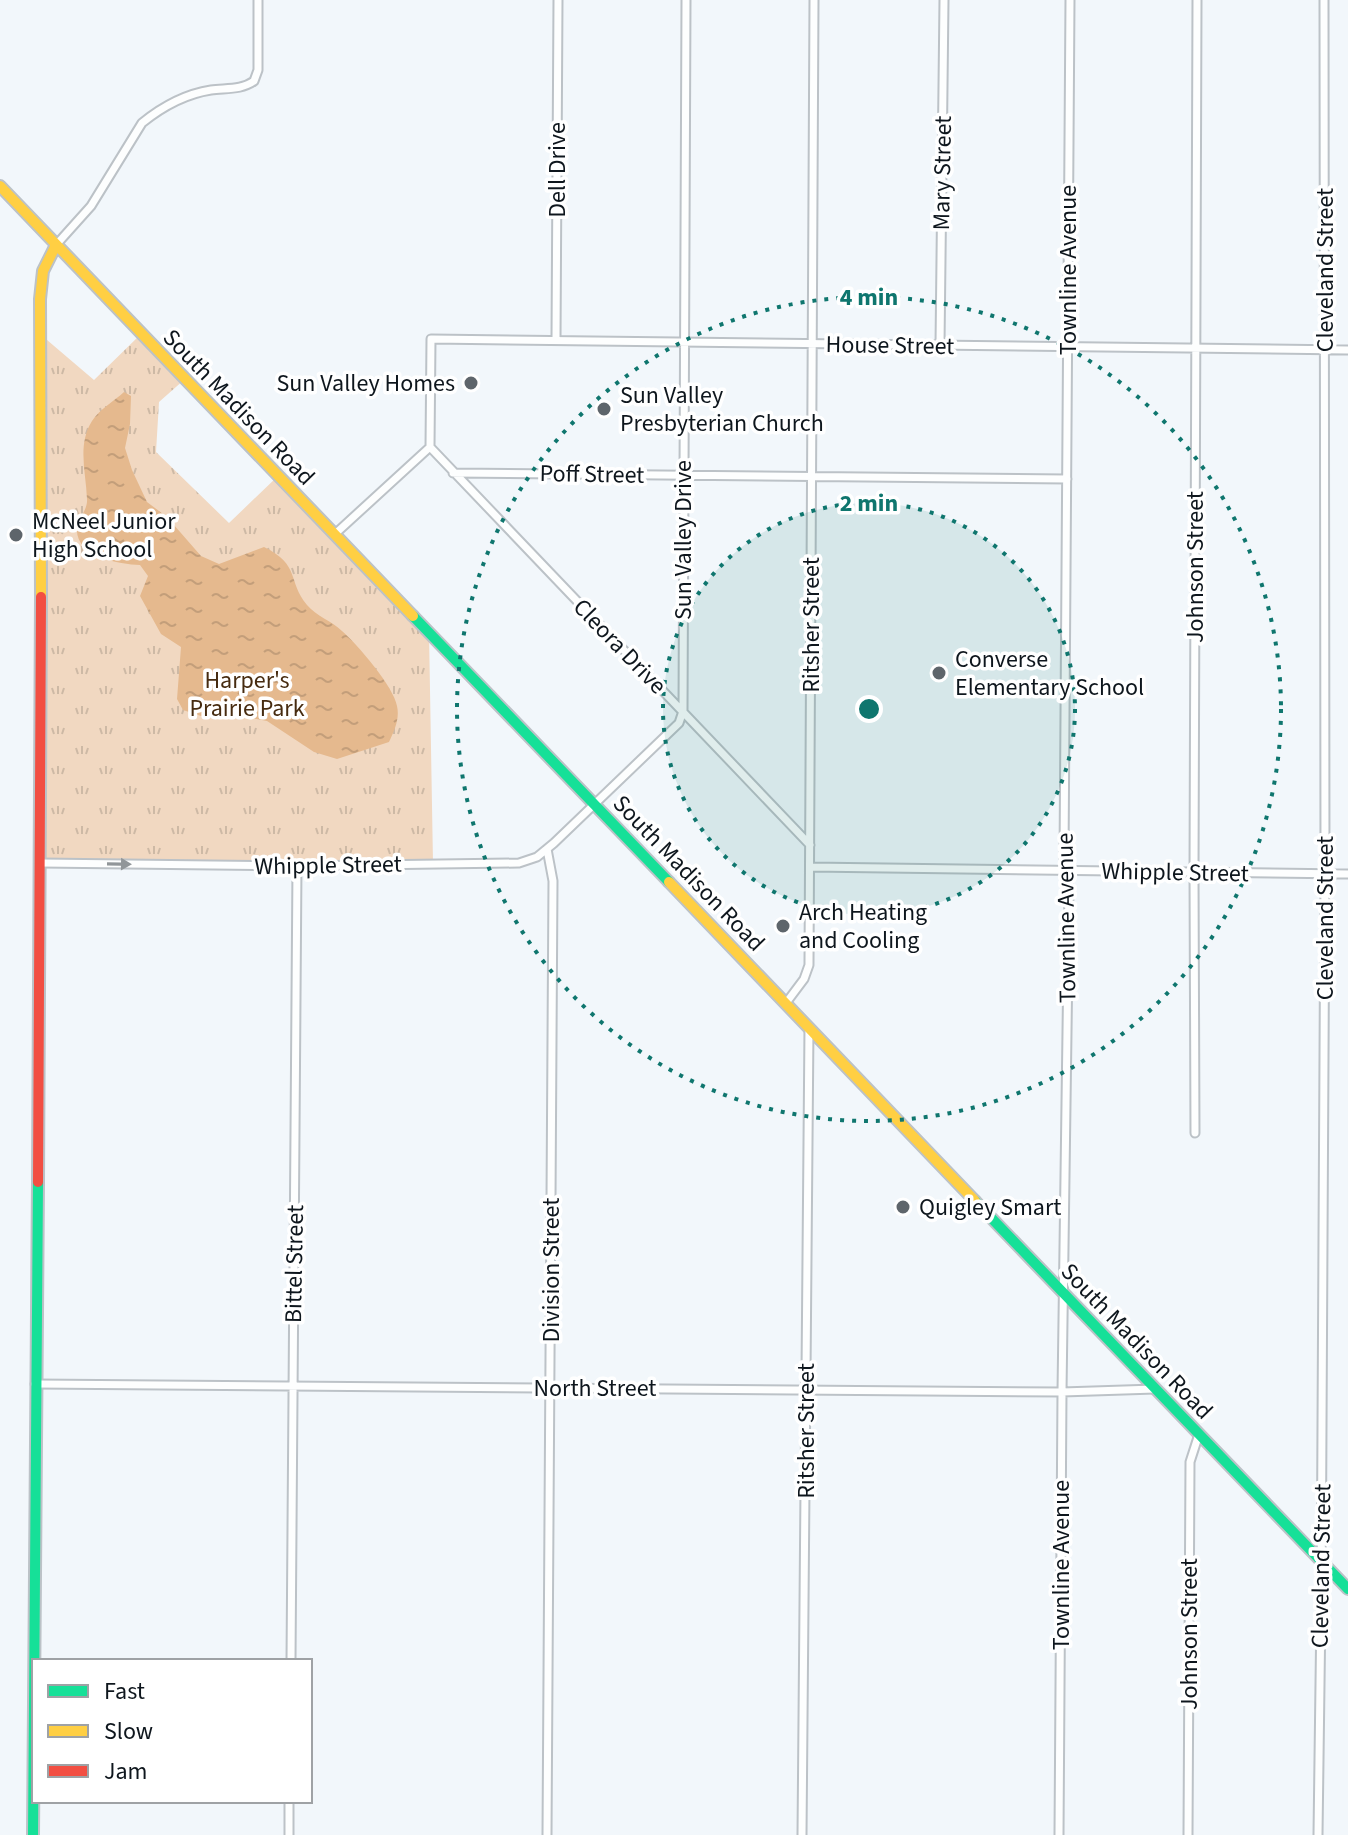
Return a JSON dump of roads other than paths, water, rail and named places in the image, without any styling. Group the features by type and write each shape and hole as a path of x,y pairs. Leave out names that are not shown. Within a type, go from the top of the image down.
{"main road":[{"name":"South Madison Road","path":"0,186 1348,1589"},
{"path":"34,1659 41,863 40,299 43,271 56,245"},
{"path":"33,1803 33,1835"}],"street":[{"path":"56,245 91,206 142,123 155,112 186,96 251,84 257,77 258,0"},
{"name":"Dell Drive","path":"556,340 558,0"},
{"name":"Sun Valley Drive","path":"683,711 686,0"},
{"name":"Ritsher Street","path":"786,1003 804,979 809,965 814,0"},
{"name":"Mary Street","path":"940,345 944,0"},
{"name":"Townline Avenue","path":"1059,1835 1069,888 1064,858 1070,0"},
{"name":"Johnson Street","path":"1195,1133 1197,0"},
{"name":"Cleveland Street","path":"1318,1835 1325,873 1324,0"},
{"name":"House Street","path":"430,447 431,339 1348,350"},
{"path":"335,534 430,447"},
{"name":"Cleora Drive","path":"430,447 810,845"},
{"name":"Poff Street","path":"453,473 1067,479"},
{"path":"594,804 673,731 683,711"},
{"name":"Whipple Street","path":"41,863 297,866 519,863 537,857 594,804"},
{"name":"Division Street","path":"547,849 553,881 547,1835"},
{"name":"Bittel Street","path":"291,1659 297,866"},
{"name":"Whipple Street","path":"810,867 1348,874"},
{"name":"Ritsher Street","path":"802,1835 809,1027"},
{"name":"North Street","path":"35,1384 1062,1392 1155,1389"},
{"name":"Johnson Street","path":"1188,1835 1190,1462 1199,1434"},
{"path":"289,1803 289,1835"}],"water":[{"path":"124,392 131,396 125,448 147,502 167,517 201,556 219,564 264,547 284,560 307,605 349,637 389,688 398,716 389,742 337,759 314,752 267,721 220,712 201,716 183,710 177,699 181,647 161,634 140,596 148,576 140,565 100,557 83,546 78,538 78,524 87,503 84,449 87,430 99,413"}],"place":[{"name":"Sun Valley Homes","path":"471,383"},
{"name":"Sun Valley Presbyterian Church","path":"604,409"},
{"name":"McNeel Junior High School","path":"16,535"},
{"name":"Converse Elementary School","path":"939,673"},
{"name":"Arch Heating and Cooling","path":"783,926"},
{"name":"Quigley Smart","path":"903,1207"}],"park label":[{"name":"Harper's Prairie Park","path":"247,694"}]}
